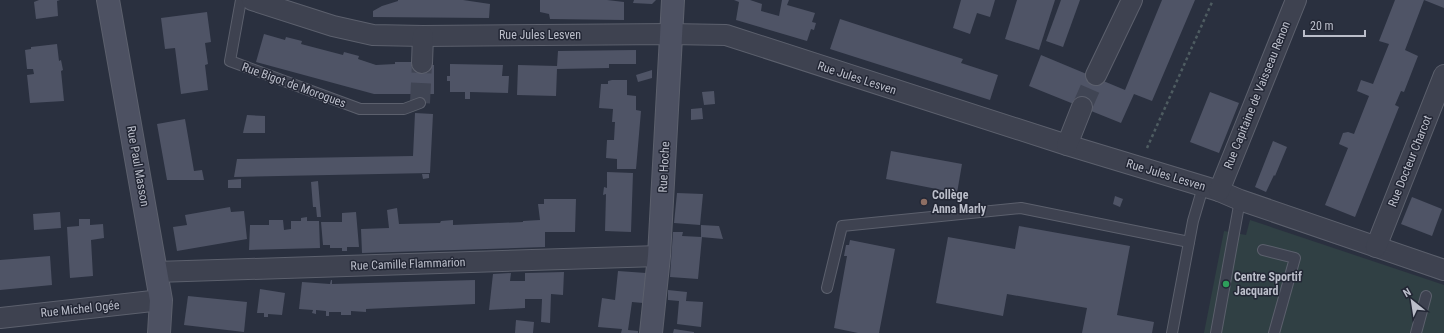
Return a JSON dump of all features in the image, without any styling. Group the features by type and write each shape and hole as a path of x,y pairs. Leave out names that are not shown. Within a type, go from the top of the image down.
{"street":[{"name":"Rue Paul Masson","path":"108,0 161,300 159,333"},
{"name":"Rue Jules Lesven","path":"252,0 333,26 373,35 726,35 1067,145 1211,189 1444,270"},
{"name":"Rue Hoche","path":"651,333 659,256 673,0"},
{"path":"1096,75 1132,0"},
{"name":"Rue Capitaine de Vaisseau Renon","path":"1211,189 1296,0"},
{"path":"422,63 423,36"},
{"name":"Rue Docteur Charcot","path":"1376,247 1444,75"},
{"path":"1067,145 1082,108"},
{"name":"Rue Camille Flammarion","path":"156,272 659,256"},
{"name":"Rue Michel Ogée","path":"0,318 161,300"}],"lane":[{"name":"Rue Bigot de Morogues","path":"242,0 230,61 360,109 404,109 420,103"},
{"path":"1172,333 1193,221 1211,189"},
{"path":"1216,333 1240,200"},
{"path":"827,288 842,226 1022,208 1189,242"},
{"path":"1263,250 1294,258 1276,332"},
{"path":"1416,333 1426,296"}],"path":[{"path":"1144,154 1213,0"}],"shaded area":[{"path":"1250,220 1444,285 1444,333 1204,333 1224,231 1246,235"}],"building":[{"path":"39,0 60,0 57,1 58,16 36,19 34,2"},
{"path":"398,0 463,0 490,4 489,18 373,17 373,11"},
{"path":"540,0 607,0 624,2 624,20 550,19 549,14 540,12"},
{"path":"634,0 656,0 652,4 633,3"},
{"path":"734,0 750,0 762,4 761,11 779,16 782,0 789,0 787,5 815,13 812,22 816,23 814,30 811,29 807,41 736,20 739,2"},
{"path":"961,0 995,0 990,17 977,13 970,34 953,28"},
{"path":"1017,0 1055,0 1039,50 1005,39"},
{"path":"1061,0 1080,0 1063,47 1046,41"},
{"path":"1162,0 1195,0 1152,101 1134,94 1121,123 1029,86 1041,55 1125,90"},
{"path":"1395,0 1424,0 1405,50 1418,56 1404,92 1401,91 1395,105 1399,107 1355,217 1325,205 1348,148 1339,144 1343,133 1348,132 1354,134 1369,96 1357,91 1361,80 1373,84 1389,44 1379,41"},
{"path":"1424,0 1444,0 1444,8"},
{"path":"207,12 211,42 205,43 208,64 205,65 208,90 181,94 175,48 165,49 161,18"},
{"path":"840,19 963,59 961,63 998,75 990,100 830,49"},
{"path":"264,34 285,40 286,37 302,41 301,44 343,55 344,52 359,56 358,59 376,65 395,64 395,62 411,62 411,65 434,65 434,94 374,94 256,62"},
{"path":"57,44 59,61 61,60 63,70 61,71 64,101 30,103 27,75 34,74 33,69 27,69 25,50 31,49 31,47"},
{"path":"636,50 636,64 609,64 609,68 557,69 556,96 517,95 518,65 557,66 558,51"},
{"path":"450,64 503,65 502,76 509,76 508,93 470,92 470,99 465,99 465,92 450,92 450,81 447,81 447,76 450,76"},
{"path":"652,70 652,78 638,82 636,75"},
{"path":"627,80 627,95 636,96 636,110 641,111 636,169 617,169 617,159 606,158 607,140 614,140 615,122 612,122 613,109 599,108 601,84 608,84 608,81"},
{"path":"714,91 715,104 704,105 702,92"},
{"path":"1210,92 1239,103 1219,153 1190,142"},
{"path":"702,108 703,119 691,120 691,109"},
{"path":"415,113 433,114 430,173 234,177 237,159 413,156"},
{"path":"247,115 265,116 265,133 243,133"},
{"path":"185,119 194,171 202,170 204,180 167,180 157,124"},
{"path":"1273,141 1287,147 1275,176 1274,175 1266,192 1255,187"},
{"path":"891,151 962,164 957,193 886,179"},
{"path":"607,172 633,173 631,232 605,231 606,194 603,195 604,187 607,188"},
{"path":"422,174 429,174 429,178 423,179"},
{"path":"241,179 241,188 228,188 228,180"},
{"path":"318,181 321,217 317,217 316,207 313,207 311,182"},
{"path":"677,193 703,194 700,225 674,223"},
{"path":"1115,196 1123,199 1120,207 1113,204"},
{"path":"1412,197 1442,209 1432,236 1401,224"},
{"path":"544,199 576,199 575,232 545,232 545,247 362,253 361,229 389,228 387,210 397,208 399,224 440,223 441,221 453,220 453,225 523,222 540,220 538,204 544,204"},
{"path":"230,207 231,212 244,211 247,239 177,251 173,227 187,225 185,215"},
{"path":"60,212 61,228 34,230 33,214"},
{"path":"356,212 359,247 347,247 347,251 342,251 342,248 330,248 330,245 323,245 321,222 342,222 342,213"},
{"path":"307,217 307,221 319,221 320,248 249,250 250,225 269,225 269,220 283,220 284,230 291,229 291,221 301,221 301,218"},
{"path":"79,219 90,219 90,225 103,224 104,238 91,240 93,276 70,278 67,227 79,226"},
{"path":"701,225 719,226 723,239 701,237"},
{"path":"1019,226 1130,246 1117,315 1154,322 1152,333 1082,333 1087,308 1007,294 1003,316 936,303 948,237 1015,249"},
{"path":"673,232 683,232 682,236 702,237 698,279 670,277"},
{"path":"850,240 895,249 879,333 858,333 834,328 847,256 844,256 846,245 849,245"},
{"path":"50,256 52,285 0,290 0,260"},
{"path":"618,271 646,273 643,303 632,302 628,330 638,331 638,333 621,333 622,329 598,327 602,298 615,300"},
{"path":"564,272 563,295 551,294 550,323 541,322 542,299 525,299 525,308 489,310 493,274 511,273 510,281 525,281 525,273"},
{"path":"331,280 332,284 475,280 475,304 366,309 366,312 351,311 351,315 341,315 341,312 329,312 329,316 326,316 326,311 316,310 316,314 312,313 313,310 299,309 302,282 330,284"},
{"path":"260,289 285,293 282,315 268,314 268,317 264,317 264,313 257,313"},
{"path":"668,290 687,292 686,301 703,302 701,327 677,324 679,301 668,300"},
{"path":"188,296 247,302 244,332 184,325"},
{"path":"516,320 534,322 533,333 515,333"},
{"path":"674,329 694,332 694,333 673,333"}],"tunnel":[{"path":"420,103 422,63"},
{"path":"1082,107 1096,75"}],"place":[{"name":"Collège Anna Marly","path":"924,202"},
{"name":"Centre Sportif Jacquard","path":"1226,284"}]}
